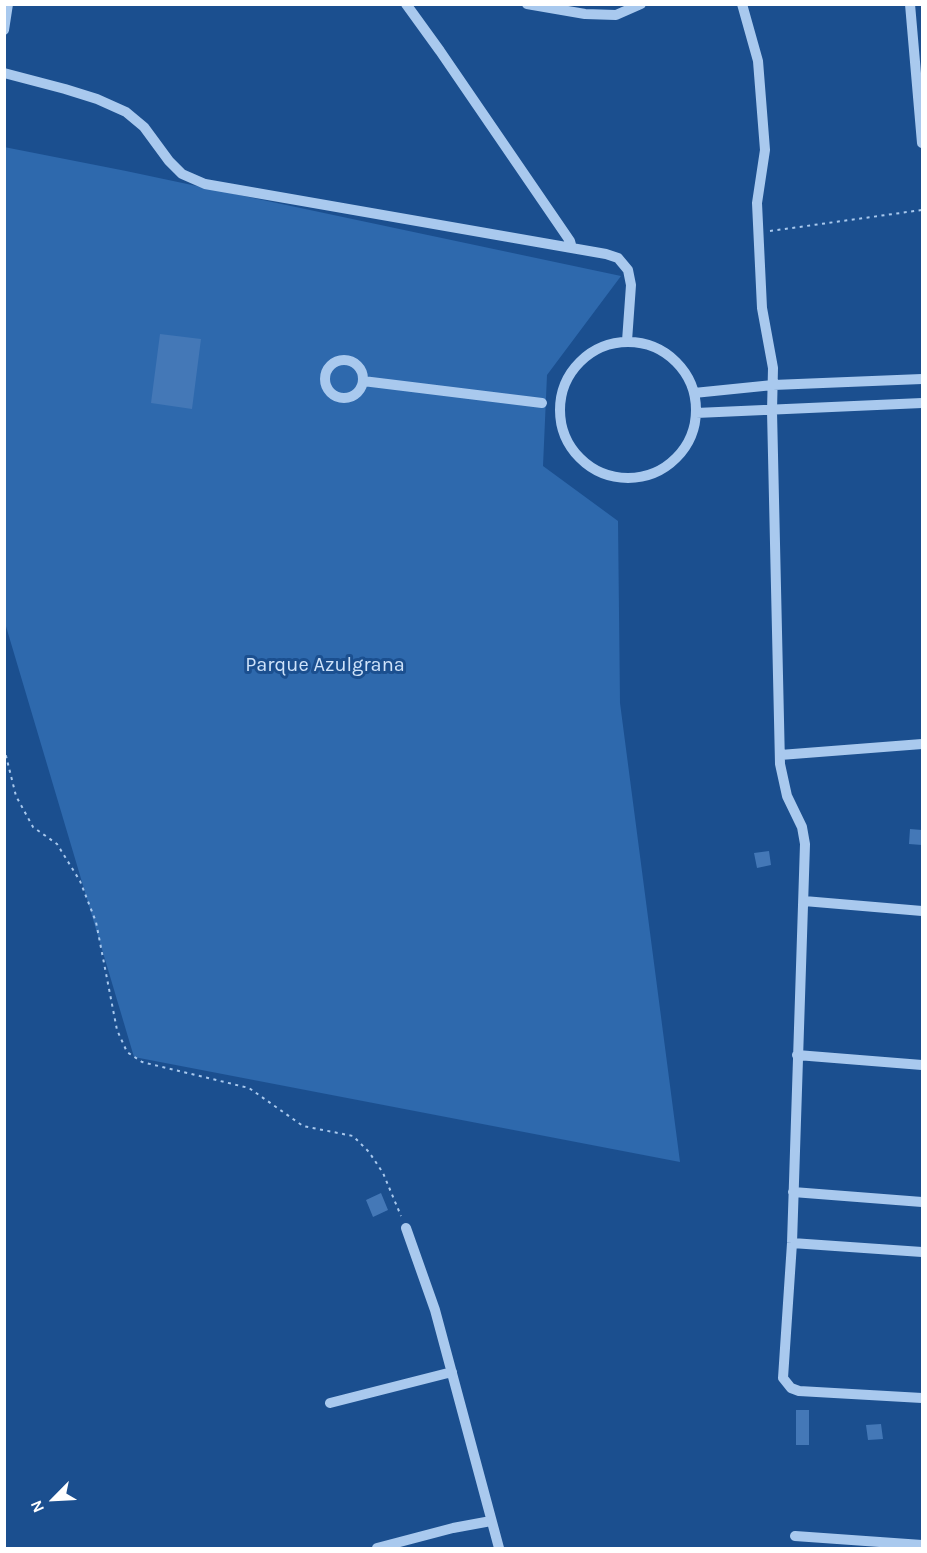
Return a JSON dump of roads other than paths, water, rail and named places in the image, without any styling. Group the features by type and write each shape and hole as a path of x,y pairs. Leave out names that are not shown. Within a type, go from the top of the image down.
{"street":[{"path":"4,30 8,4"},
{"path":"406,4 570,241 572,248"},
{"path":"527,4 585,14 616,15 641,4"},
{"path":"742,4 758,61 765,150 757,203 762,308 773,368 780,764 788,796 802,828 806,844 792,1243 783,1378 791,1388 799,1391 922,1398"},
{"path":"910,4 919,73 922,143"},
{"path":"4,73 76,92 126,112 144,127 169,161 182,174 205,184 606,254 618,258 628,270 631,285 627,340"},
{"path":"363,381 550,404 561,394 569,373 584,356 604,345 627,340 650,344 670,355 685,372 694,393 696,413 692,434 681,453 666,468 646,476 624,479 603,474 584,463 570,447 550,404"},
{"path":"694,393 773,385 922,379"},
{"path":"696,413 922,403"},
{"path":"780,755 922,744"},
{"path":"804,901 922,911"},
{"path":"797,1055 922,1065"},
{"path":"794,1192 922,1202"},
{"path":"406,1228 435,1310 499,1548"},
{"path":"792,1243 922,1252"},
{"path":"330,1403 452,1372"},
{"path":"377,1548 453,1528 491,1521"},
{"path":"795,1536 922,1545"}],"park label":[{"name":"Parque Azulgrana","path":"325,665"}]}
